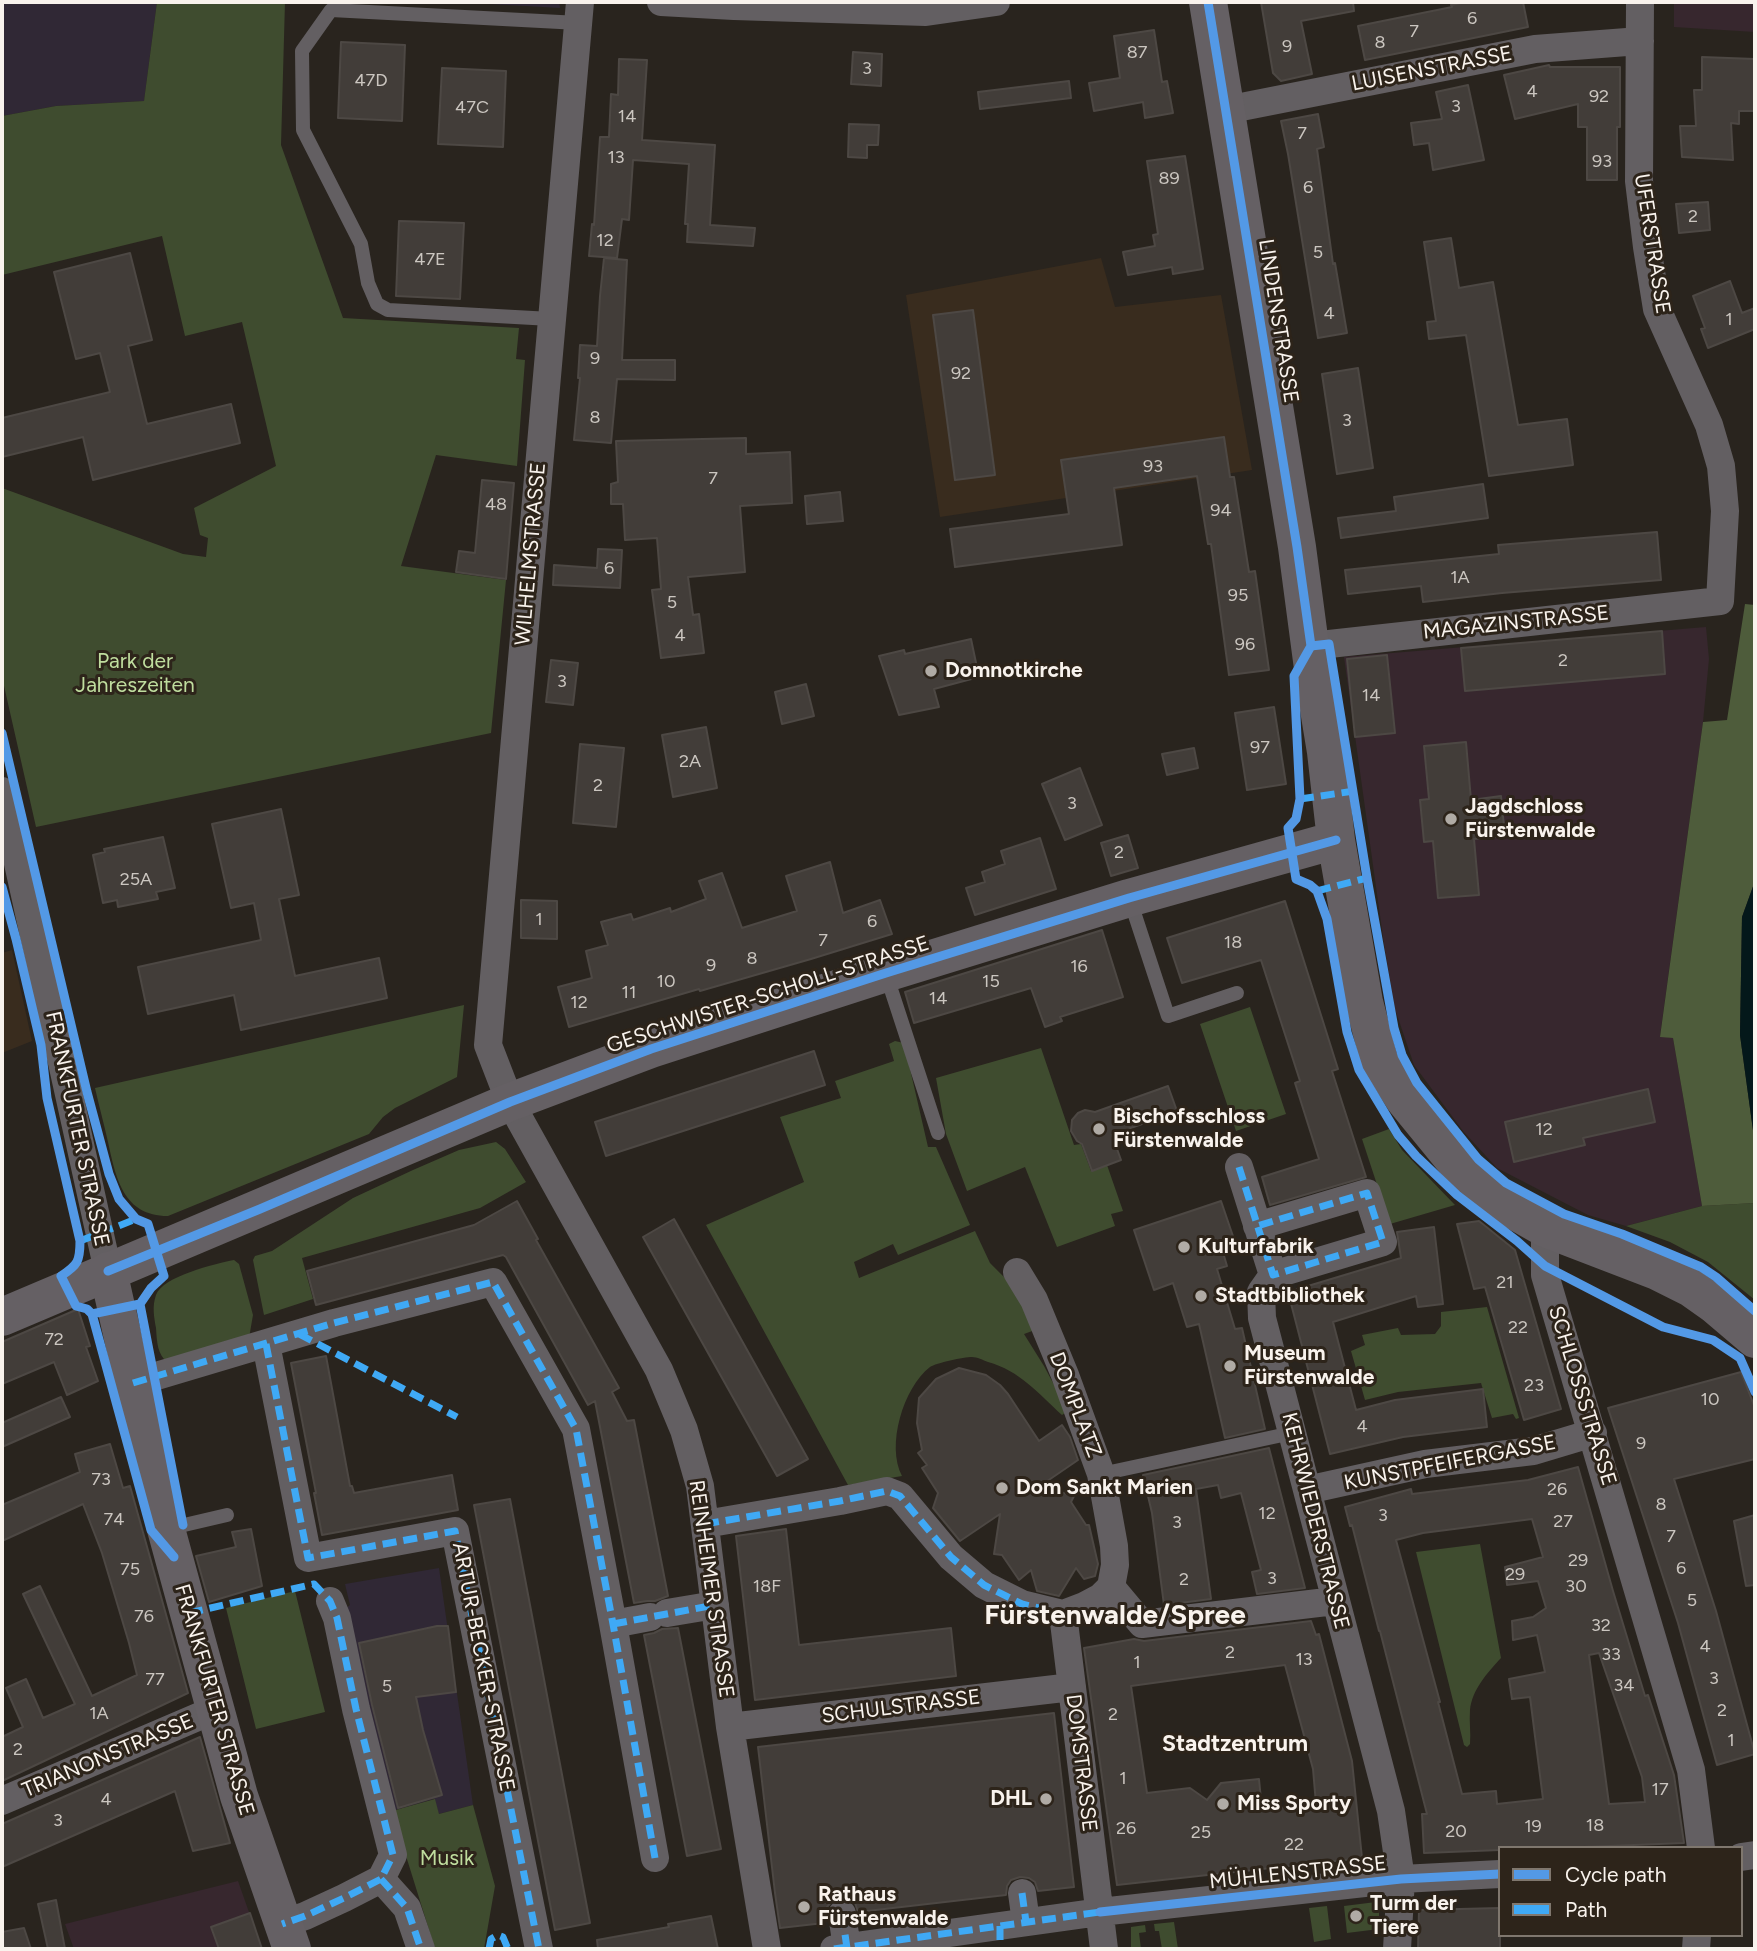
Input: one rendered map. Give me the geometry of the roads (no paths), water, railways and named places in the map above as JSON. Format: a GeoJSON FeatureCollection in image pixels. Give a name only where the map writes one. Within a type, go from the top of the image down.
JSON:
{"type":"FeatureCollection","features":[{"type":"Feature","properties":{"kind":"street"},"geometry":{"type":"LineString","coordinates":[[661,2],[926,12],[996,2]]}},
{"type":"Feature","properties":{"kind":"street","name":"LINDENSTRASSE"},"geometry":{"type":"LineString","coordinates":[[1208,2],[1297,547],[1336,840]]}},
{"type":"Feature","properties":{"kind":"street","name":"UFERSTRASSE"},"geometry":{"type":"LineString","coordinates":[[1640,2],[1639,181],[1647,247],[1657,309],[1709,425],[1721,466],[1725,511],[1720,601]]}},
{"type":"Feature","properties":{"kind":"street","name":"WILHELMSTRASSE"},"geometry":{"type":"LineString","coordinates":[[510,1102],[488,1045],[580,12]]}},
{"type":"Feature","properties":{"kind":"street","name":"LUISENSTRASSE"},"geometry":{"type":"LineString","coordinates":[[1226,110],[1535,48],[1640,41]]}},
{"type":"Feature","properties":{"kind":"street","name":"MAGAZINSTRASSE"},"geometry":{"type":"LineString","coordinates":[[1311,646],[1720,601]]}},
{"type":"Feature","properties":{"kind":"street","name":"FRANKFURTER STRASSE"},"geometry":{"type":"LineString","coordinates":[[2,792],[166,1529],[239,1796],[287,1937]]}},
{"type":"Feature","properties":{"kind":"street"},"geometry":{"type":"LineString","coordinates":[[1336,840],[1364,1002],[1379,1060],[1404,1099],[1458,1166],[1485,1190],[1545,1228],[1679,1282],[1715,1305],[1755,1339]]}},
{"type":"Feature","properties":{"kind":"street","name":"GESCHWISTER-SCHOLL-STRASSE"},"geometry":{"type":"LineString","coordinates":[[2,1317],[510,1102],[652,1049],[1129,898],[1336,840]]}},
{"type":"Feature","properties":{"kind":"street","name":"REINHEIMER STRASSE"},"geometry":{"type":"LineString","coordinates":[[510,1102],[659,1370],[684,1430],[700,1486],[730,1727],[767,1949]]}},
{"type":"Feature","properties":{"kind":"street"},"geometry":{"type":"LineString","coordinates":[[1239,1167],[1257,1226],[1273,1275],[1383,1242],[1367,1193],[1257,1226]]}},
{"type":"Feature","properties":{"kind":"street","name":"SCHLOSSSTRASSE"},"geometry":{"type":"LineString","coordinates":[[1545,1228],[1545,1275],[1691,1770],[1701,1846]]}},
{"type":"Feature","properties":{"kind":"street","name":"DOMPLATZ"},"geometry":{"type":"LineString","coordinates":[[1017,1272],[1034,1300],[1065,1375],[1101,1475],[1114,1546],[1115,1565],[1111,1587]]}},
{"type":"Feature","properties":{"kind":"street","name":"KEHRWIEDERSTRASSE"},"geometry":{"type":"LineString","coordinates":[[1273,1275],[1262,1292],[1262,1318],[1391,1811],[1401,1880],[1397,1949]]}},
{"type":"Feature","properties":{"kind":"street"},"geometry":{"type":"LineString","coordinates":[[133,1383],[334,1323],[493,1282],[576,1429],[654,1858]]}},
{"type":"Feature","properties":{"kind":"street","name":"ARTUR-BECKER-STRASSE"},"geometry":{"type":"LineString","coordinates":[[266,1344],[308,1558],[456,1531],[539,1949]]}},
{"type":"Feature","properties":{"kind":"street","name":"KUNSTPFEIFERGASSE"},"geometry":{"type":"LineString","coordinates":[[1307,1490],[1425,1464],[1534,1451],[1593,1433]]}},
{"type":"Feature","properties":{"kind":"street"},"geometry":{"type":"LineString","coordinates":[[705,1524],[887,1491],[900,1496],[951,1557],[984,1585],[1023,1604],[1063,1614],[1101,1597],[1111,1587],[1142,1624],[1335,1601]]}},
{"type":"Feature","properties":{"kind":"street"},"geometry":{"type":"LineString","coordinates":[[287,1937],[304,1916],[381,1879],[393,1855],[356,1709],[337,1618],[330,1601]]}},
{"type":"Feature","properties":{"kind":"street"},"geometry":{"type":"LineString","coordinates":[[613,1624],[715,1605]]}},
{"type":"Feature","properties":{"kind":"street","name":"DOMSTRASSE"},"geometry":{"type":"LineString","coordinates":[[1063,1614],[1104,1949]]}},
{"type":"Feature","properties":{"kind":"street","name":"SCHULSTRASSE"},"geometry":{"type":"LineString","coordinates":[[730,1727],[1072,1687]]}},
{"type":"Feature","properties":{"kind":"street","name":"TRIANONSTRASSE"},"geometry":{"type":"LineString","coordinates":[[2,1801],[216,1711]]}},
{"type":"Feature","properties":{"kind":"street","name":"MÜHLENSTRASSE"},"geometry":{"type":"LineString","coordinates":[[841,1948],[1009,1933],[1100,1912],[1401,1880],[1498,1874]]}},
{"type":"Feature","properties":{"kind":"street"},"geometry":{"type":"LineString","coordinates":[[381,1879],[407,1908],[421,1949]]}},
{"type":"Feature","properties":{"kind":"street"},"geometry":{"type":"LineString","coordinates":[[1009,1933],[1022,1893]]}},
{"type":"Feature","properties":{"kind":"street"},"geometry":{"type":"LineString","coordinates":[[841,1948],[842,1914]]}},
{"type":"Feature","properties":{"kind":"lane"},"geometry":{"type":"LineString","coordinates":[[551,319],[388,310],[377,304],[368,283],[361,244],[303,130],[302,51],[331,10],[580,12]]}},
{"type":"Feature","properties":{"kind":"lane"},"geometry":{"type":"LineString","coordinates":[[1129,898],[1168,1016],[1237,993]]}},
{"type":"Feature","properties":{"kind":"lane"},"geometry":{"type":"LineString","coordinates":[[886,973],[938,1133]]}},
{"type":"Feature","properties":{"kind":"lane"},"geometry":{"type":"LineString","coordinates":[[1101,1475],[1292,1433]]}},
{"type":"Feature","properties":{"kind":"lane"},"geometry":{"type":"LineString","coordinates":[[166,1529],[227,1515]]}},
{"type":"Feature","properties":{"kind":"place","name":"Domnotkirche"},"geometry":{"type":"Point","coordinates":[931,671]}},
{"type":"Feature","properties":{"kind":"place","name":"Jagdschloss Fürstenwalde"},"geometry":{"type":"Point","coordinates":[1451,819]}},
{"type":"Feature","properties":{"kind":"place","name":"Bischofsschloss Fürstenwalde"},"geometry":{"type":"Point","coordinates":[1099,1129]}},
{"type":"Feature","properties":{"kind":"place","name":"Kulturfabrik"},"geometry":{"type":"Point","coordinates":[1184,1247]}},
{"type":"Feature","properties":{"kind":"place","name":"Stadtbibliothek"},"geometry":{"type":"Point","coordinates":[1201,1296]}},
{"type":"Feature","properties":{"kind":"place","name":"Museum Fürstenwalde"},"geometry":{"type":"Point","coordinates":[1230,1366]}},
{"type":"Feature","properties":{"kind":"place","name":"Dom Sankt Marien"},"geometry":{"type":"Point","coordinates":[1002,1488]}},
{"type":"Feature","properties":{"kind":"place","name":"DHL"},"geometry":{"type":"Point","coordinates":[1046,1799]}},
{"type":"Feature","properties":{"kind":"place","name":"Miss Sporty"},"geometry":{"type":"Point","coordinates":[1223,1804]}},
{"type":"Feature","properties":{"kind":"place","name":"Rathaus Fürstenwalde"},"geometry":{"type":"Point","coordinates":[804,1907]}},
{"type":"Feature","properties":{"kind":"place","name":"Turm der Tiere"},"geometry":{"type":"Point","coordinates":[1356,1916]}},
{"type":"Feature","properties":{"kind":"district","name":"Fürstenwalde/Spree"},"geometry":{"type":"Point","coordinates":[1115,1616]}},
{"type":"Feature","properties":{"kind":"district","name":"Stadtzentrum"},"geometry":{"type":"Point","coordinates":[1235,1744]}},
{"type":"Feature","properties":{"kind":"park label","name":"Park der Jahreszeiten"},"geometry":{"type":"Point","coordinates":[135,674]}},
{"type":"Feature","properties":{"kind":"park label","name":"Musik"},"geometry":{"type":"Point","coordinates":[447,1859]}}]}
